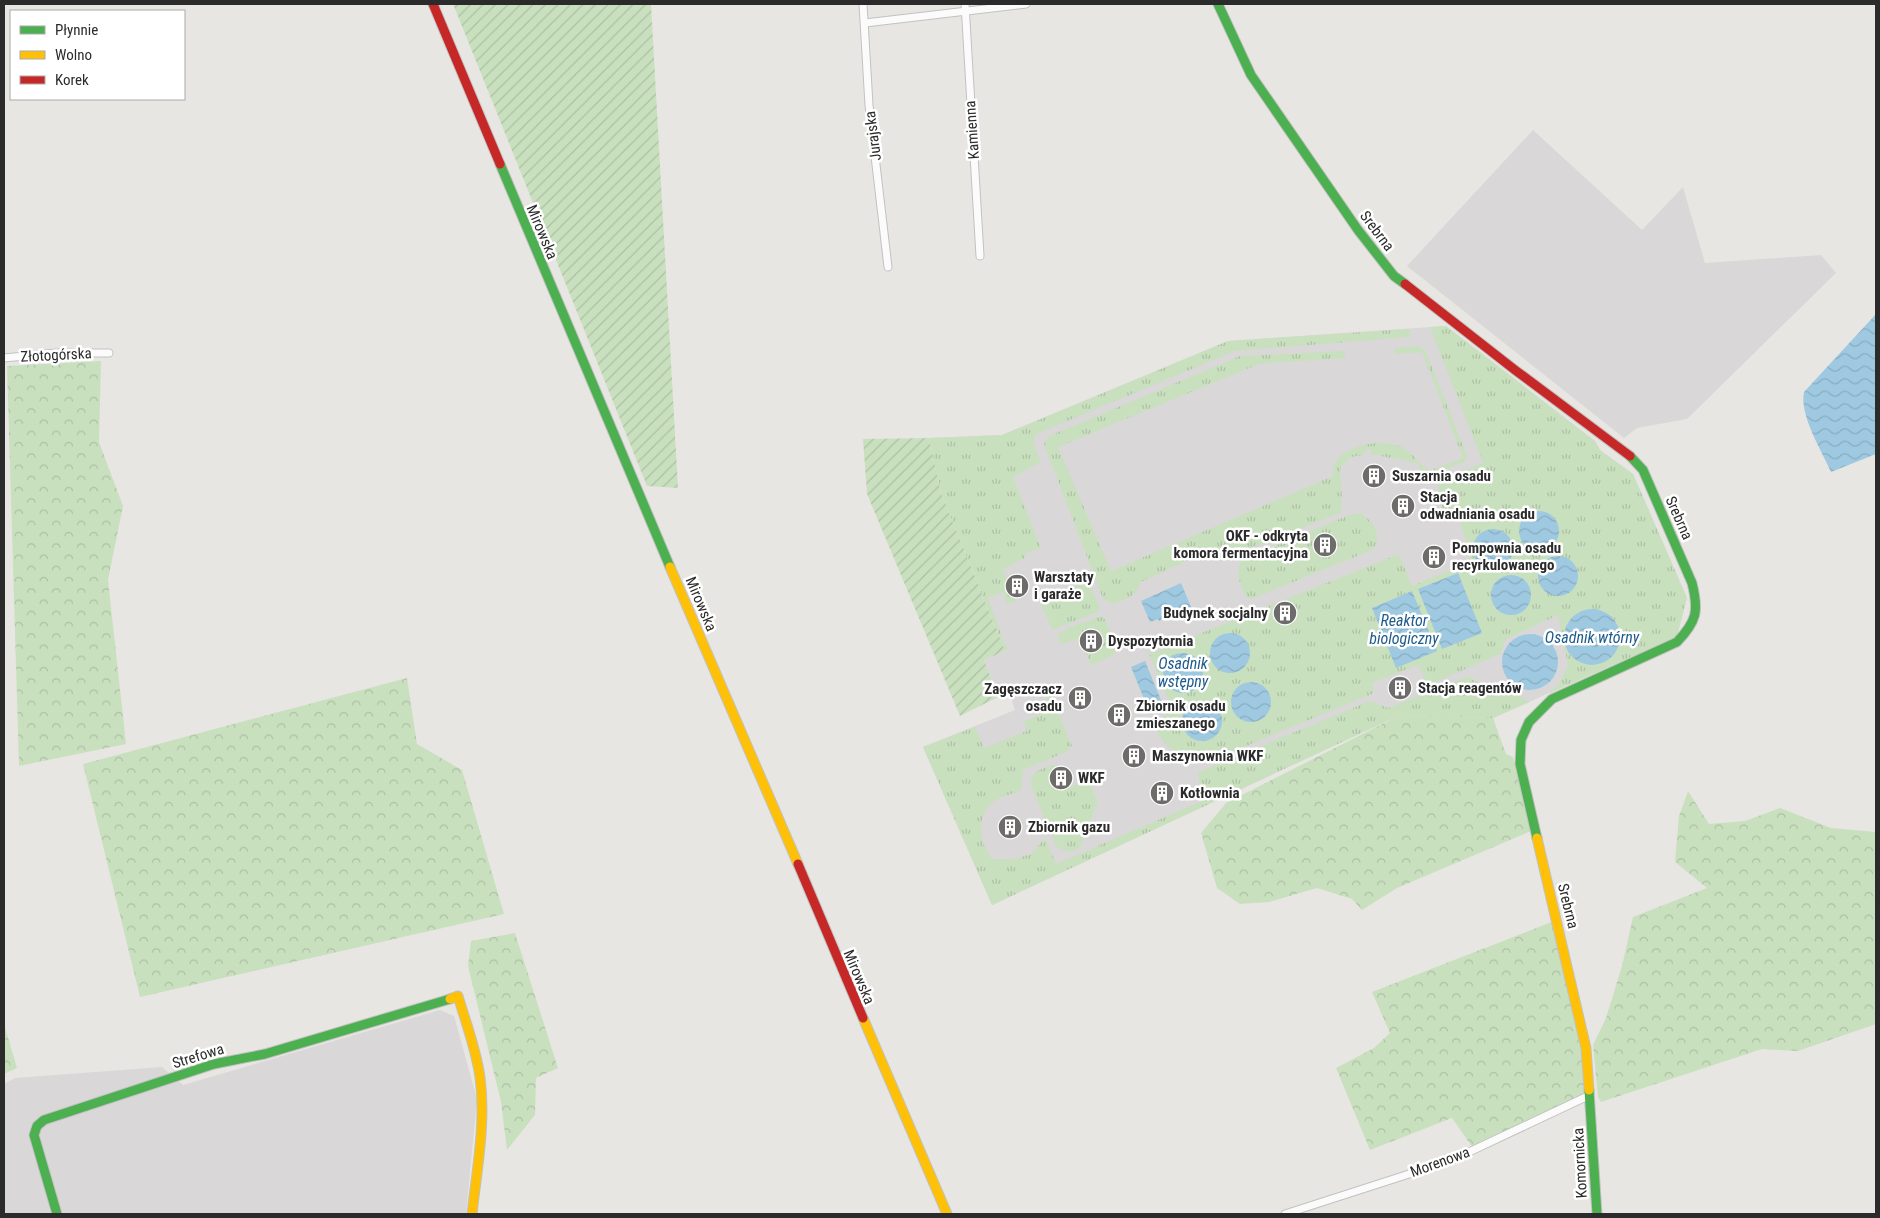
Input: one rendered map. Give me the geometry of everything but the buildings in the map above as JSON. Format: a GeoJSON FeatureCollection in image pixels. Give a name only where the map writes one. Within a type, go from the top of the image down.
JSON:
{"type":"FeatureCollection","features":[{"type":"Feature","properties":{"kind":"street","name":"Mirowska"},"geometry":{"type":"LineString","coordinates":[[433,4],[555,298],[947,1214]]}},
{"type":"Feature","properties":{"kind":"street","name":"Jurajska"},"geometry":{"type":"LineString","coordinates":[[863,4],[869,105],[888,268]]}},
{"type":"Feature","properties":{"kind":"street"},"geometry":{"type":"LineString","coordinates":[[864,23],[965,8],[1026,4]]}},
{"type":"Feature","properties":{"kind":"street","name":"Srebrna"},"geometry":{"type":"LineString","coordinates":[[1218,4],[1251,74],[1352,222],[1394,276],[1515,370],[1629,454],[1643,470],[1692,583],[1696,598],[1696,620],[1687,633],[1677,642],[1552,699],[1529,722],[1521,740],[1520,764],[1586,1048],[1590,1110]]}},
{"type":"Feature","properties":{"kind":"street","name":"Kamienna"},"geometry":{"type":"LineString","coordinates":[[965,8],[980,256]]}},
{"type":"Feature","properties":{"kind":"street","name":"Złotogórska"},"geometry":{"type":"LineString","coordinates":[[4,358],[56,353],[109,353]]}},
{"type":"Feature","properties":{"kind":"street","name":"Strefowa"},"geometry":{"type":"LineString","coordinates":[[57,1214],[34,1135],[35,1128],[44,1120],[214,1064],[265,1054],[458,996],[477,1063],[480,1090],[481,1115],[472,1214]]}},
{"type":"Feature","properties":{"kind":"street","name":"Morenowa"},"geometry":{"type":"LineString","coordinates":[[1285,1214],[1434,1166],[1469,1152],[1588,1096]]}},
{"type":"Feature","properties":{"kind":"street","name":"Komornicka"},"geometry":{"type":"LineString","coordinates":[[1590,1110],[1596,1214]]}},
{"type":"Feature","properties":{"kind":"shaded area"},"geometry":{"type":"Polygon","coordinates":[[[1533,130],[1642,230],[1683,187],[1705,263],[1821,255],[1836,273],[1687,419],[1637,428],[1624,438],[1407,266],[1533,130]]]}},
{"type":"Feature","properties":{"kind":"shaded area"},"geometry":{"type":"Polygon","coordinates":[[[1446,326],[1595,441],[1600,450],[1633,474],[1687,598],[1677,636],[1493,718],[1398,716],[992,905],[923,747],[1015,710],[1009,693],[998,697],[984,660],[1005,651],[929,438],[1002,435],[1228,341],[1446,326]]]}},
{"type":"Feature","properties":{"kind":"shaded area"},"geometry":{"type":"Polygon","coordinates":[[[440,1010],[454,1016],[477,1099],[466,1214],[4,1214],[4,1084],[15,1078],[162,1067],[183,1085],[440,1010]]]}},
{"type":"Feature","properties":{"kind":"green space"},"geometry":{"type":"Polygon","coordinates":[[[453,4],[651,4],[678,488],[647,486],[453,4]]]}},
{"type":"Feature","properties":{"kind":"green space"},"geometry":{"type":"Polygon","coordinates":[[[1446,326],[1595,441],[1600,450],[1633,474],[1687,598],[1677,636],[1550,693],[1559,684],[1568,665],[1558,615],[1506,639],[1500,654],[1428,685],[1418,665],[1372,683],[1374,691],[1372,694],[1217,758],[1197,760],[1178,754],[1167,745],[1155,728],[1167,723],[1164,714],[1173,710],[1149,654],[1399,554],[1412,586],[1463,565],[1471,556],[1458,516],[1444,519],[1438,484],[1448,476],[1483,463],[1430,327],[1446,326]]]}},
{"type":"Feature","properties":{"kind":"green space"},"geometry":{"type":"Polygon","coordinates":[[[1409,329],[1410,337],[1235,351],[1036,434],[1033,443],[1041,462],[1013,477],[1041,548],[1024,554],[1025,558],[1003,569],[1016,602],[1007,604],[1003,592],[988,598],[1007,650],[1005,651],[941,493],[929,438],[1002,435],[1228,341],[1409,329]]]}},
{"type":"Feature","properties":{"kind":"green space"},"geometry":{"type":"Polygon","coordinates":[[[1418,346],[1426,352],[1467,456],[1465,462],[1426,476],[1422,474],[1417,463],[1371,454],[1370,449],[1364,451],[1364,455],[1351,457],[1341,466],[1342,502],[1340,513],[1216,562],[1202,554],[1141,582],[1136,591],[1127,599],[1113,604],[1103,599],[1044,444],[1049,436],[1240,356],[1343,351],[1346,358],[1259,364],[1058,447],[1111,571],[1333,476],[1334,465],[1339,458],[1354,448],[1375,443],[1394,444],[1406,449],[1429,471],[1463,458],[1422,352],[1395,354],[1395,348],[1418,346]]]}},
{"type":"Feature","properties":{"kind":"green space"},"geometry":{"type":"Polygon","coordinates":[[[101,361],[99,442],[123,506],[108,580],[126,744],[19,766],[7,366],[101,361]]]}},
{"type":"Feature","properties":{"kind":"green space"},"geometry":{"type":"Polygon","coordinates":[[[929,438],[941,493],[1005,651],[984,660],[998,697],[960,716],[867,494],[863,439],[929,438]]]}},
{"type":"Feature","properties":{"kind":"green space"},"geometry":{"type":"Polygon","coordinates":[[[1360,513],[1369,519],[1375,530],[1377,544],[1372,550],[1251,599],[1246,597],[1238,574],[1241,560],[1349,515],[1360,513]]]}},
{"type":"Feature","properties":{"kind":"green space"},"geometry":{"type":"Polygon","coordinates":[[[1080,584],[1092,589],[1100,608],[1098,612],[1052,630],[1040,601],[1044,599],[1045,602],[1075,590],[1075,586],[1080,584]]]}},
{"type":"Feature","properties":{"kind":"green space"},"geometry":{"type":"Polygon","coordinates":[[[1103,617],[1105,620],[1117,650],[1109,657],[1091,665],[1083,645],[1079,646],[1076,639],[1062,645],[1057,635],[1070,627],[1103,617]]]}},
{"type":"Feature","properties":{"kind":"green space"},"geometry":{"type":"Polygon","coordinates":[[[1469,676],[1478,683],[1481,690],[1498,685],[1530,702],[1493,718],[1398,716],[992,905],[923,747],[975,727],[984,748],[1027,731],[1024,721],[1051,710],[1046,697],[1052,696],[1072,746],[1066,752],[1023,770],[1021,790],[992,803],[983,816],[981,831],[985,846],[992,859],[1015,859],[1031,854],[1045,838],[1056,864],[1202,801],[1204,798],[1198,773],[1203,770],[1370,701],[1388,708],[1469,676]]]}},
{"type":"Feature","properties":{"kind":"green space"},"geometry":{"type":"Polygon","coordinates":[[[407,678],[417,744],[462,770],[504,914],[140,997],[83,764],[407,678]]]}},
{"type":"Feature","properties":{"kind":"green space"},"geometry":{"type":"Polygon","coordinates":[[[1398,716],[1493,718],[1506,754],[1513,757],[1531,831],[1397,888],[1362,910],[1352,899],[1317,888],[1269,902],[1240,904],[1217,888],[1201,833],[1226,803],[1398,716]]]}},
{"type":"Feature","properties":{"kind":"green space"},"geometry":{"type":"Polygon","coordinates":[[[1054,764],[1057,768],[1052,772],[1050,780],[1055,788],[1063,790],[1089,780],[1097,800],[1080,847],[1071,851],[1062,850],[1056,846],[1031,785],[1032,776],[1037,771],[1054,764]]]}},
{"type":"Feature","properties":{"kind":"green space"},"geometry":{"type":"Polygon","coordinates":[[[1688,791],[1709,824],[1745,821],[1780,808],[1831,828],[1876,832],[1876,1024],[1798,1051],[1762,1049],[1601,1102],[1598,1097],[1593,1045],[1606,1018],[1622,966],[1633,917],[1707,888],[1675,862],[1679,816],[1688,791]]]}},
{"type":"Feature","properties":{"kind":"green space"},"geometry":{"type":"Polygon","coordinates":[[[1554,921],[1581,1046],[1586,1100],[1475,1151],[1452,1118],[1370,1150],[1336,1068],[1374,1048],[1390,1033],[1372,992],[1554,921]]]}},
{"type":"Feature","properties":{"kind":"green space"},"geometry":{"type":"Polygon","coordinates":[[[515,933],[558,1068],[536,1078],[535,1115],[507,1150],[501,1102],[468,966],[471,941],[515,933]]]}},
{"type":"Feature","properties":{"kind":"green space"},"geometry":{"type":"Polygon","coordinates":[[[4,1024],[17,1068],[4,1074],[4,1024]]]}},
{"type":"Feature","properties":{"kind":"water"},"geometry":{"type":"Polygon","coordinates":[[[1876,314],[1876,454],[1831,472],[1808,422],[1803,401],[1804,392],[1876,314]]]}},
{"type":"Feature","properties":{"kind":"water"},"geometry":{"type":"Polygon","coordinates":[[[1535,511],[1543,511],[1550,514],[1556,520],[1559,531],[1556,542],[1550,548],[1543,551],[1535,551],[1528,548],[1522,542],[1519,535],[1519,527],[1522,520],[1528,514],[1535,511]]]}},
{"type":"Feature","properties":{"kind":"water"},"geometry":{"type":"Polygon","coordinates":[[[1489,529],[1497,529],[1504,532],[1510,538],[1513,549],[1510,560],[1504,566],[1497,569],[1489,569],[1482,566],[1476,560],[1473,553],[1473,545],[1476,538],[1482,532],[1489,529]]]}},
{"type":"Feature","properties":{"kind":"water","name":"Osadnik wtórny"},"geometry":{"type":"Polygon","coordinates":[[[1554,556],[1562,556],[1569,559],[1575,565],[1578,576],[1575,587],[1569,593],[1562,596],[1554,596],[1547,593],[1541,587],[1538,580],[1538,572],[1541,565],[1547,559],[1554,556]]]}},
{"type":"Feature","properties":{"kind":"water","name":"Reaktor biologiczny"},"geometry":{"type":"Polygon","coordinates":[[[1458,573],[1482,633],[1442,649],[1418,589],[1458,573]]]}},
{"type":"Feature","properties":{"kind":"water","name":"Osadnik wtórny"},"geometry":{"type":"Polygon","coordinates":[[[1507,575],[1515,575],[1522,578],[1528,584],[1531,595],[1528,606],[1522,612],[1515,615],[1507,615],[1500,612],[1494,606],[1491,599],[1491,591],[1494,584],[1500,578],[1507,575]]]}},
{"type":"Feature","properties":{"kind":"water"},"geometry":{"type":"Polygon","coordinates":[[[1181,583],[1191,607],[1159,621],[1158,619],[1150,622],[1141,601],[1181,583]]]}},
{"type":"Feature","properties":{"kind":"water","name":"Reaktor biologiczny"},"geometry":{"type":"Polygon","coordinates":[[[1412,591],[1437,651],[1396,668],[1372,608],[1412,591]]]}},
{"type":"Feature","properties":{"kind":"water","name":"Osadnik wtórny"},"geometry":{"type":"Polygon","coordinates":[[[1592,609],[1603,611],[1612,617],[1618,626],[1620,637],[1618,648],[1612,657],[1603,663],[1592,665],[1581,663],[1572,657],[1566,648],[1564,637],[1566,626],[1572,617],[1581,611],[1592,609]]]}},
{"type":"Feature","properties":{"kind":"water","name":"Osadnik wstępny"},"geometry":{"type":"Polygon","coordinates":[[[1226,633],[1234,633],[1241,636],[1247,642],[1250,653],[1247,664],[1241,670],[1234,673],[1226,673],[1219,670],[1213,664],[1210,657],[1210,649],[1213,642],[1219,636],[1226,633]]]}},
{"type":"Feature","properties":{"kind":"water","name":"Osadnik wtórny"},"geometry":{"type":"Polygon","coordinates":[[[1530,634],[1541,636],[1550,642],[1556,651],[1558,662],[1556,673],[1550,682],[1541,688],[1530,690],[1519,688],[1510,682],[1504,673],[1502,662],[1504,651],[1510,642],[1519,636],[1530,634]]]}},
{"type":"Feature","properties":{"kind":"water","name":"Osadnik wstępny"},"geometry":{"type":"Polygon","coordinates":[[[1179,653],[1187,653],[1194,656],[1200,662],[1203,673],[1200,684],[1194,690],[1187,693],[1179,693],[1172,690],[1166,684],[1163,677],[1163,669],[1166,662],[1172,656],[1179,653]]]}},
{"type":"Feature","properties":{"kind":"water"},"geometry":{"type":"Polygon","coordinates":[[[1145,661],[1163,705],[1149,711],[1131,667],[1145,661]]]}},
{"type":"Feature","properties":{"kind":"water","name":"Osadnik wstępny"},"geometry":{"type":"Polygon","coordinates":[[[1247,682],[1255,682],[1262,685],[1268,691],[1271,702],[1268,713],[1262,719],[1255,722],[1247,722],[1240,719],[1234,713],[1231,706],[1231,698],[1234,691],[1240,685],[1247,682]]]}},
{"type":"Feature","properties":{"kind":"water","name":"Osadnik wstępny"},"geometry":{"type":"Polygon","coordinates":[[[1198,701],[1206,701],[1213,704],[1219,710],[1222,721],[1219,732],[1213,738],[1206,741],[1198,741],[1191,738],[1185,732],[1182,725],[1182,717],[1185,710],[1191,704],[1198,701]]]}},
{"type":"Feature","properties":{"kind":"traffic: fast"},"geometry":{"type":"LineString","coordinates":[[1218,4],[1251,75],[1358,230],[1394,276],[1405,284]]}},
{"type":"Feature","properties":{"kind":"traffic: fast"},"geometry":{"type":"LineString","coordinates":[[500,164],[670,567]]}},
{"type":"Feature","properties":{"kind":"traffic: fast"},"geometry":{"type":"LineString","coordinates":[[1537,838],[1520,764],[1521,740],[1529,722],[1552,699],[1677,642],[1689,628],[1695,615],[1696,608],[1692,583],[1643,470],[1630,456]]}},
{"type":"Feature","properties":{"kind":"traffic: fast"},"geometry":{"type":"LineString","coordinates":[[57,1214],[34,1135],[37,1126],[44,1120],[214,1064],[265,1054],[450,999]]}},
{"type":"Feature","properties":{"kind":"traffic: fast"},"geometry":{"type":"LineString","coordinates":[[1589,1090],[1597,1214]]}},
{"type":"Feature","properties":{"kind":"traffic: slow"},"geometry":{"type":"LineString","coordinates":[[670,567],[798,864]]}},
{"type":"Feature","properties":{"kind":"traffic: slow"},"geometry":{"type":"LineString","coordinates":[[1537,838],[1586,1048],[1589,1090]]}},
{"type":"Feature","properties":{"kind":"traffic: slow"},"geometry":{"type":"LineString","coordinates":[[450,999],[458,996],[473,1046],[482,1094],[481,1128],[472,1214]]}},
{"type":"Feature","properties":{"kind":"traffic: slow"},"geometry":{"type":"LineString","coordinates":[[863,1018],[947,1214]]}},
{"type":"Feature","properties":{"kind":"traffic: jam"},"geometry":{"type":"LineString","coordinates":[[433,4],[500,164]]}},
{"type":"Feature","properties":{"kind":"traffic: jam"},"geometry":{"type":"LineString","coordinates":[[1405,284],[1515,370],[1630,456]]}},
{"type":"Feature","properties":{"kind":"traffic: jam"},"geometry":{"type":"LineString","coordinates":[[798,864],[863,1018]]}},
{"type":"Feature","properties":{"kind":"place","name":"Suszarnia osadu"},"geometry":{"type":"Point","coordinates":[1374,476]}},
{"type":"Feature","properties":{"kind":"place","name":"Stacja odwadniania osadu"},"geometry":{"type":"Point","coordinates":[1403,506]}},
{"type":"Feature","properties":{"kind":"place","name":"OKF - odkryta komora fermentacyjna"},"geometry":{"type":"Point","coordinates":[1325,545]}},
{"type":"Feature","properties":{"kind":"place","name":"Pompownia osadu recyrkulowanego"},"geometry":{"type":"Point","coordinates":[1434,557]}},
{"type":"Feature","properties":{"kind":"place","name":"Warsztaty i garaże"},"geometry":{"type":"Point","coordinates":[1017,586]}},
{"type":"Feature","properties":{"kind":"place","name":"Budynek socjalny"},"geometry":{"type":"Point","coordinates":[1285,613]}},
{"type":"Feature","properties":{"kind":"place","name":"Dyspozytornia"},"geometry":{"type":"Point","coordinates":[1091,641]}},
{"type":"Feature","properties":{"kind":"place","name":"Stacja reagentów"},"geometry":{"type":"Point","coordinates":[1400,688]}},
{"type":"Feature","properties":{"kind":"place","name":"Zagęszczacz osadu"},"geometry":{"type":"Point","coordinates":[1080,698]}},
{"type":"Feature","properties":{"kind":"place","name":"Zbiornik osadu zmieszanego"},"geometry":{"type":"Point","coordinates":[1119,715]}},
{"type":"Feature","properties":{"kind":"place","name":"Maszynownia WKF"},"geometry":{"type":"Point","coordinates":[1134,756]}},
{"type":"Feature","properties":{"kind":"place","name":"WKF"},"geometry":{"type":"Point","coordinates":[1061,778]}},
{"type":"Feature","properties":{"kind":"place","name":"Kotłownia"},"geometry":{"type":"Point","coordinates":[1162,793]}},
{"type":"Feature","properties":{"kind":"place","name":"Zbiornik gazu"},"geometry":{"type":"Point","coordinates":[1010,827]}}]}
